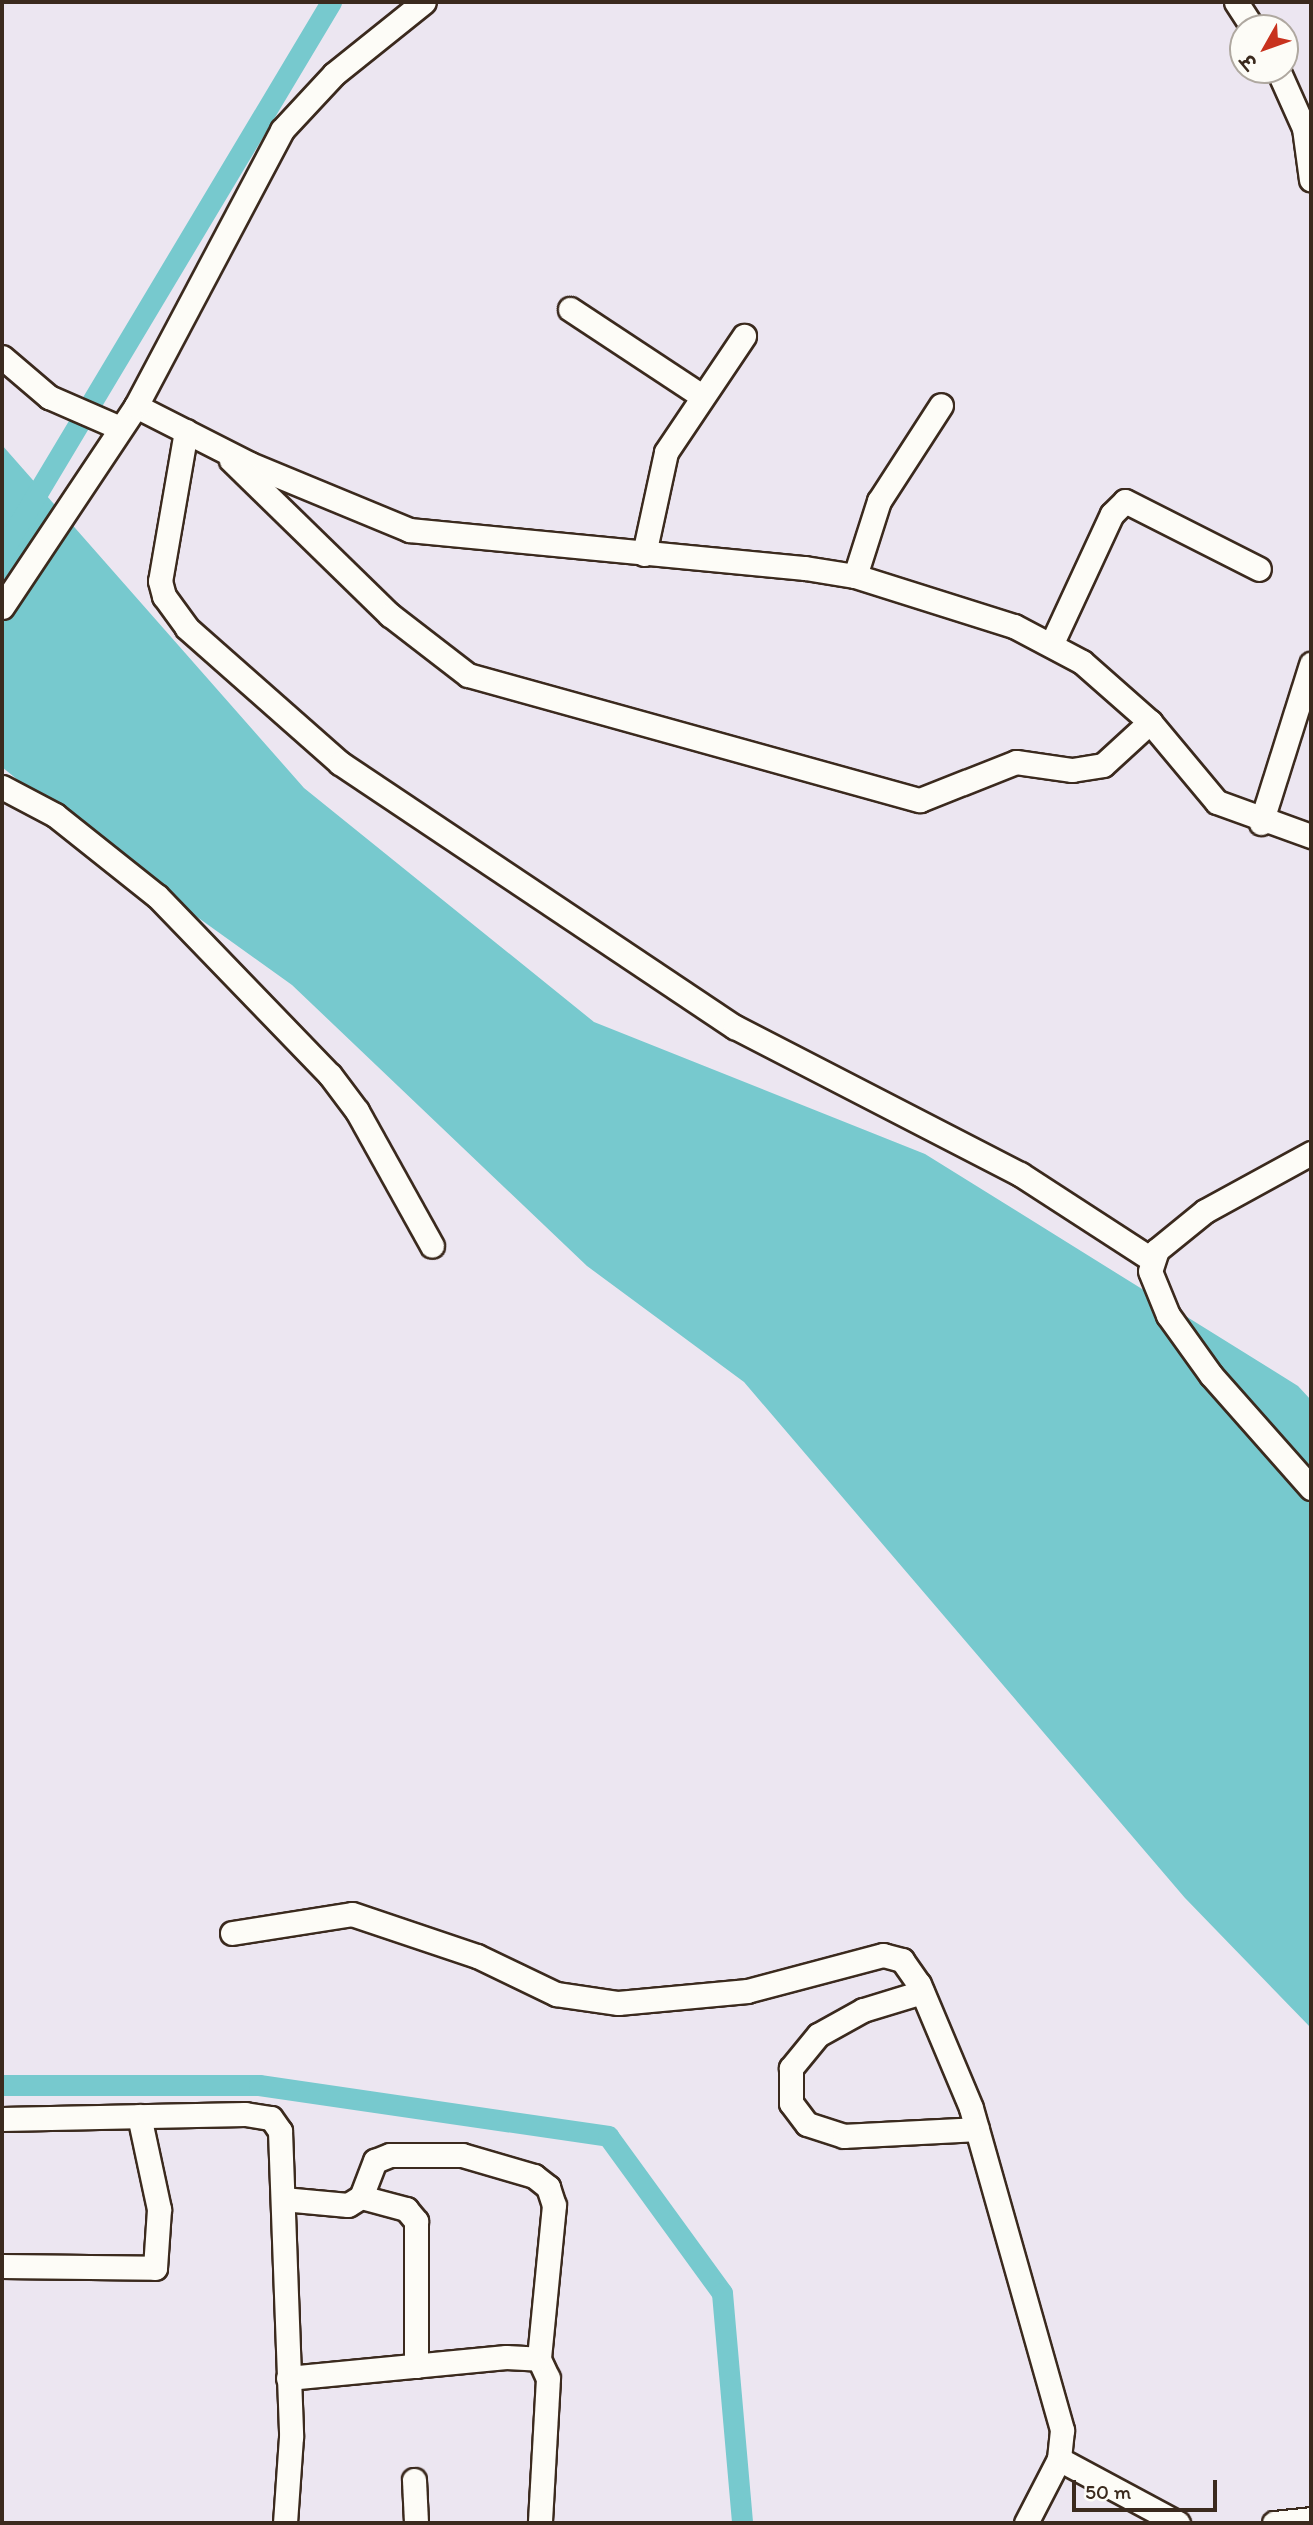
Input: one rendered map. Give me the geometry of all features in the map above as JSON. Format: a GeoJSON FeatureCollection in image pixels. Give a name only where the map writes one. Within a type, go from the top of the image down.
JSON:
{"type":"FeatureCollection","features":[{"type":"Feature","properties":{"kind":"street"},"geometry":{"type":"LineString","coordinates":[[2,607],[136,406],[282,130],[324,83],[424,2]]}},
{"type":"Feature","properties":{"kind":"street"},"geometry":{"type":"LineString","coordinates":[[1284,84],[1304,128],[1311,180]]}},
{"type":"Feature","properties":{"kind":"street"},"geometry":{"type":"LineString","coordinates":[[570,309],[702,396]]}},
{"type":"Feature","properties":{"kind":"street"},"geometry":{"type":"LineString","coordinates":[[644,554],[666,452],[744,336]]}},
{"type":"Feature","properties":{"kind":"street"},"geometry":{"type":"LineString","coordinates":[[2,357],[49,397],[118,431]]}},
{"type":"Feature","properties":{"kind":"street"},"geometry":{"type":"LineString","coordinates":[[855,576],[879,501],[941,405]]}},
{"type":"Feature","properties":{"kind":"street"},"geometry":{"type":"LineString","coordinates":[[136,406],[220,449],[409,530],[855,576],[1052,643],[1150,722],[1202,790],[1261,823],[1311,836]]}},
{"type":"Feature","properties":{"kind":"street"},"geometry":{"type":"LineString","coordinates":[[186,431],[160,581],[164,596],[187,628],[340,763],[735,1027],[1020,1174],[1151,1259]]}},
{"type":"Feature","properties":{"kind":"street"},"geometry":{"type":"LineString","coordinates":[[220,449],[390,615],[468,675],[920,800],[1016,762],[1072,770],[1103,765],[1150,722]]}},
{"type":"Feature","properties":{"kind":"street"},"geometry":{"type":"LineString","coordinates":[[1052,643],[1112,514],[1125,501],[1259,569]]}},
{"type":"Feature","properties":{"kind":"street"},"geometry":{"type":"LineString","coordinates":[[1261,823],[1311,664]]}},
{"type":"Feature","properties":{"kind":"street"},"geometry":{"type":"LineString","coordinates":[[2,787],[55,815],[158,896],[302,1045],[357,1111],[432,1246]]}},
{"type":"Feature","properties":{"kind":"street"},"geometry":{"type":"LineString","coordinates":[[1151,1259],[1205,1211],[1311,1153]]}},
{"type":"Feature","properties":{"kind":"street"},"geometry":{"type":"LineString","coordinates":[[1151,1259],[1153,1283],[1175,1325],[1234,1403],[1311,1488]]}},
{"type":"Feature","properties":{"kind":"street"},"geometry":{"type":"LineString","coordinates":[[232,1933],[352,1914],[477,1956],[538,1988],[589,2001],[747,1991],[883,1955],[910,1967],[977,2129],[1062,2430],[1059,2459],[1026,2523]]}},
{"type":"Feature","properties":{"kind":"street"},"geometry":{"type":"LineString","coordinates":[[922,1992],[863,2010],[818,2035],[791,2068],[791,2102],[807,2124],[844,2136],[977,2129]]}},
{"type":"Feature","properties":{"kind":"street"},"geometry":{"type":"LineString","coordinates":[[2,2119],[139,2116],[271,2118],[280,2131],[283,2199],[288,2378],[285,2523]]}},
{"type":"Feature","properties":{"kind":"street"},"geometry":{"type":"LineString","coordinates":[[2,2266],[155,2268],[159,2209],[139,2116]]}},
{"type":"Feature","properties":{"kind":"street"},"geometry":{"type":"LineString","coordinates":[[283,2199],[348,2205],[361,2197],[375,2161],[390,2155],[491,2159],[548,2187],[554,2205],[539,2359],[548,2378],[540,2523]]}},
{"type":"Feature","properties":{"kind":"street"},"geometry":{"type":"LineString","coordinates":[[361,2197],[406,2209],[416,2221],[416,2366]]}},
{"type":"Feature","properties":{"kind":"street"},"geometry":{"type":"LineString","coordinates":[[288,2378],[416,2366],[539,2359]]}},
{"type":"Feature","properties":{"kind":"street"},"geometry":{"type":"LineString","coordinates":[[1059,2459],[1178,2523]]}},
{"type":"Feature","properties":{"kind":"street"},"geometry":{"type":"LineString","coordinates":[[414,2480],[416,2523]]}},
{"type":"Feature","properties":{"kind":"street"},"geometry":{"type":"LineString","coordinates":[[1274,2523],[1311,2519]]}},
{"type":"Feature","properties":{"kind":"water"},"geometry":{"type":"Polygon","coordinates":[[[2,445],[304,788],[594,1022],[925,1154],[1298,1386],[1311,1400],[1311,2028],[1185,1898],[744,1382],[587,1266],[292,985],[101,848],[2,767],[2,445]]]}},
{"type":"Feature","properties":{"kind":"waterway"},"geometry":{"type":"LineString","coordinates":[[2,552],[331,2]]}},
{"type":"Feature","properties":{"kind":"waterway"},"geometry":{"type":"LineString","coordinates":[[2,2085],[259,2085],[608,2136],[722,2293],[742,2523]]}}]}
